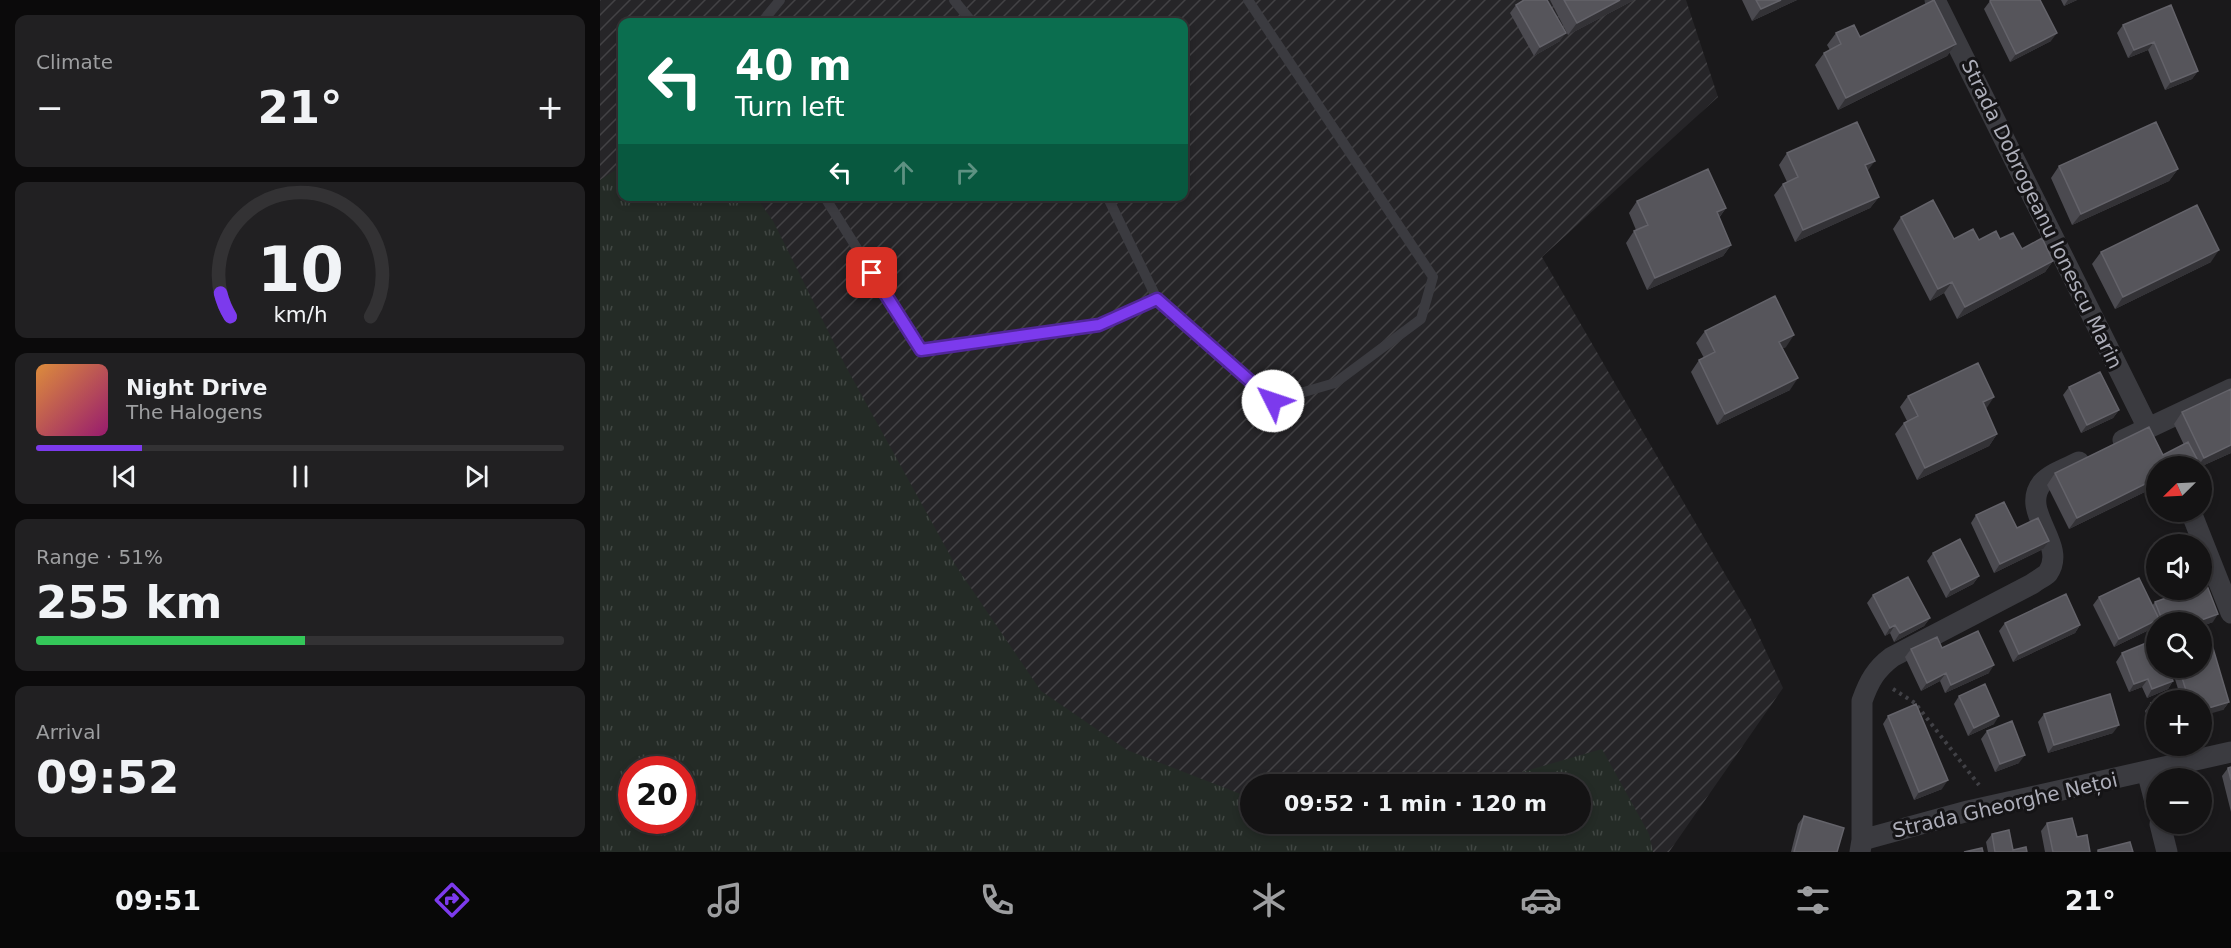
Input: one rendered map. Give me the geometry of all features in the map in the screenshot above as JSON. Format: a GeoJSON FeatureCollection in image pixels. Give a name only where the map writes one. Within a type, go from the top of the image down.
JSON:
{"type":"FeatureCollection","features":[{"type":"Feature","properties":{"kind":"street","name":"Strada Dobrogeanu Ionescu Marin"},"geometry":{"type":"LineString","coordinates":[[1935,0],[2148,428]]}},
{"type":"Feature","properties":{"kind":"street"},"geometry":{"type":"LineString","coordinates":[[1861,846],[1862,700],[1879,667],[1892,657],[2047,574],[2053,562],[2052,547],[2039,522],[2036,498],[2042,484],[2054,474],[2231,389]]}},
{"type":"Feature","properties":{"kind":"street"},"geometry":{"type":"LineString","coordinates":[[2195,522],[2231,613]]}},
{"type":"Feature","properties":{"kind":"street","name":"Strada Gheorghe Nețoi"},"geometry":{"type":"LineString","coordinates":[[2160,768],[2231,752]]}},
{"type":"Feature","properties":{"kind":"street","name":"Strada Gheorghe Nețoi"},"geometry":{"type":"LineString","coordinates":[[1861,846],[1993,806],[2146,771]]}},
{"type":"Feature","properties":{"kind":"street"},"geometry":{"type":"LineString","coordinates":[[2162,834],[2167,852]]}},
{"type":"Feature","properties":{"kind":"lane"},"geometry":{"type":"LineString","coordinates":[[765,18],[780,0]]}},
{"type":"Feature","properties":{"kind":"lane"},"geometry":{"type":"LineString","coordinates":[[954,0],[969,18]]}},
{"type":"Feature","properties":{"kind":"lane"},"geometry":{"type":"LineString","coordinates":[[1109,201],[1157,299],[1273,401],[1335,383],[1421,319],[1433,277],[1248,0]]}},
{"type":"Feature","properties":{"kind":"lane"},"geometry":{"type":"LineString","coordinates":[[827,201],[921,350],[1099,325],[1157,299]]}},
{"type":"Feature","properties":{"kind":"path"},"geometry":{"type":"LineString","coordinates":[[1873,676],[1915,703],[1993,806]]}},
{"type":"Feature","properties":{"kind":"shaded area"},"geometry":{"type":"Polygon","coordinates":[[[600,0],[1686,0],[1718,97],[1542,257],[1751,619],[1783,688],[1669,852],[1347,852],[1281,834],[1591,834],[1591,774],[1240,774],[1240,823],[1015,761],[600,403],[600,0]]]}},
{"type":"Feature","properties":{"kind":"green space"},"geometry":{"type":"Polygon","coordinates":[[[618,169],[618,201],[759,201],[773,221],[845,365],[956,566],[1041,691],[1127,750],[1240,794],[1240,834],[1591,834],[1591,774],[1515,774],[1602,749],[1649,834],[1653,852],[600,852],[600,180],[618,169]]]}},
{"type":"Feature","properties":{"kind":"building"},"geometry":{"type":"Polygon","coordinates":[[[1524,0],[1547,0],[1566,33],[1540,47],[1516,5],[1524,0]]]}},
{"type":"Feature","properties":{"kind":"building"},"geometry":{"type":"Polygon","coordinates":[[[1564,0],[1620,0],[1577,23],[1564,0]]]}},
{"type":"Feature","properties":{"kind":"building"},"geometry":{"type":"Polygon","coordinates":[[[1756,0],[1781,0],[1761,9],[1756,0]]]}},
{"type":"Feature","properties":{"kind":"building"},"geometry":{"type":"Polygon","coordinates":[[[1934,0],[1956,44],[1846,98],[1824,53],[1841,44],[1836,33],[1854,25],[1860,37],[1934,0]]]}},
{"type":"Feature","properties":{"kind":"building"},"geometry":{"type":"Polygon","coordinates":[[[1991,0],[2040,0],[2057,33],[2016,54],[1991,0]]]}},
{"type":"Feature","properties":{"kind":"building"},"geometry":{"type":"Polygon","coordinates":[[[2171,5],[2198,71],[2171,82],[2154,42],[2134,50],[2123,25],[2171,5]]]}},
{"type":"Feature","properties":{"kind":"building"},"geometry":{"type":"Polygon","coordinates":[[[1857,122],[1875,161],[1865,165],[1879,197],[1803,230],[1783,184],[1798,177],[1787,153],[1857,122]]]}},
{"type":"Feature","properties":{"kind":"building"},"geometry":{"type":"Polygon","coordinates":[[[2156,122],[2178,169],[2081,214],[2059,166],[2156,122]]]}},
{"type":"Feature","properties":{"kind":"building"},"geometry":{"type":"Polygon","coordinates":[[[1708,169],[1726,208],[1717,212],[1731,245],[1655,278],[1634,231],[1648,225],[1637,201],[1708,169]]]}},
{"type":"Feature","properties":{"kind":"building"},"geometry":{"type":"Polygon","coordinates":[[[1933,200],[1954,239],[1973,229],[1979,240],[1996,231],[2000,239],[2013,233],[2022,249],[2042,238],[2053,261],[1965,307],[1952,282],[1938,289],[1901,217],[1933,200]]]}},
{"type":"Feature","properties":{"kind":"building"},"geometry":{"type":"Polygon","coordinates":[[[2197,205],[2219,250],[2123,297],[2101,252],[2197,205]]]}},
{"type":"Feature","properties":{"kind":"building"},"geometry":{"type":"Polygon","coordinates":[[[1775,296],[1794,335],[1779,342],[1798,378],[1725,414],[1699,360],[1715,352],[1705,331],[1775,296]]]}},
{"type":"Feature","properties":{"kind":"building"},"geometry":{"type":"Polygon","coordinates":[[[1978,363],[1994,397],[1983,402],[1997,434],[1925,468],[1904,423],[1918,416],[1908,396],[1978,363]]]}},
{"type":"Feature","properties":{"kind":"building"},"geometry":{"type":"Polygon","coordinates":[[[2100,372],[2119,410],[2087,425],[2069,387],[2100,372]]]}},
{"type":"Feature","properties":{"kind":"building"},"geometry":{"type":"Polygon","coordinates":[[[2231,389],[2231,445],[2208,456],[2203,456],[2182,412],[2231,389]]]}},
{"type":"Feature","properties":{"kind":"building"},"geometry":{"type":"Polygon","coordinates":[[[2149,427],[2163,455],[2188,442],[2195,456],[2146,456],[2146,484],[2077,518],[2055,473],[2149,427]]]}},
{"type":"Feature","properties":{"kind":"building"},"geometry":{"type":"Polygon","coordinates":[[[2004,502],[2017,528],[2038,518],[2049,541],[2000,564],[1976,515],[2004,502]]]}},
{"type":"Feature","properties":{"kind":"building"},"geometry":{"type":"Polygon","coordinates":[[[1960,539],[1979,576],[1951,590],[1933,553],[1960,539]]]}},
{"type":"Feature","properties":{"kind":"building"},"geometry":{"type":"Polygon","coordinates":[[[1908,577],[1930,618],[1900,633],[1895,625],[1890,628],[1873,595],[1908,577]]]}},
{"type":"Feature","properties":{"kind":"building"},"geometry":{"type":"Polygon","coordinates":[[[2139,578],[2146,592],[2146,600],[2150,600],[2156,612],[2146,612],[2146,626],[2119,639],[2099,597],[2139,578]]]}},
{"type":"Feature","properties":{"kind":"building"},"geometry":{"type":"Polygon","coordinates":[[[2066,594],[2080,625],[2019,654],[2005,623],[2066,594]]]}},
{"type":"Feature","properties":{"kind":"building"},"geometry":{"type":"Polygon","coordinates":[[[2212,598],[2218,614],[2212,616],[2212,612],[2159,612],[2155,602],[2212,598]]]}},
{"type":"Feature","properties":{"kind":"building"},"geometry":{"type":"Polygon","coordinates":[[[1978,631],[1994,665],[1951,685],[1946,673],[1927,683],[1911,649],[1937,637],[1942,648],[1978,631]]]}},
{"type":"Feature","properties":{"kind":"building"},"geometry":{"type":"Polygon","coordinates":[[[2146,643],[2146,678],[2172,678],[2173,681],[2152,689],[2148,679],[2134,684],[2122,653],[2146,643]]]}},
{"type":"Feature","properties":{"kind":"building"},"geometry":{"type":"Polygon","coordinates":[[[2212,645],[2229,702],[2212,707],[2212,690],[2186,690],[2182,678],[2212,678],[2212,645]]]}},
{"type":"Feature","properties":{"kind":"building"},"geometry":{"type":"Polygon","coordinates":[[[1985,684],[1999,716],[1974,728],[1959,696],[1985,684]]]}},
{"type":"Feature","properties":{"kind":"building"},"geometry":{"type":"Polygon","coordinates":[[[2110,694],[2119,725],[2054,745],[2044,714],[2110,694]]]}},
{"type":"Feature","properties":{"kind":"building"},"geometry":{"type":"Polygon","coordinates":[[[1916,704],[1948,780],[1919,792],[1888,716],[1916,704]]]}},
{"type":"Feature","properties":{"kind":"building"},"geometry":{"type":"Polygon","coordinates":[[[2012,721],[2025,755],[2000,764],[1987,731],[2012,721]]]}},
{"type":"Feature","properties":{"kind":"building"},"geometry":{"type":"Polygon","coordinates":[[[1804,816],[1844,828],[1837,852],[1794,852],[1804,816]]]}},
{"type":"Feature","properties":{"kind":"building"},"geometry":{"type":"Polygon","coordinates":[[[2072,818],[2077,837],[2087,835],[2090,852],[2053,852],[2047,823],[2072,818]]]}},
{"type":"Feature","properties":{"kind":"building"},"geometry":{"type":"Polygon","coordinates":[[[2009,830],[2013,850],[2026,847],[2027,852],[1995,852],[1992,834],[2009,830]]]}},
{"type":"Feature","properties":{"kind":"building"},"geometry":{"type":"Polygon","coordinates":[[[2130,842],[2133,852],[2098,852],[2098,850],[2130,842]]]}},
{"type":"Feature","properties":{"kind":"building"},"geometry":{"type":"Polygon","coordinates":[[[1982,848],[1983,852],[1964,852],[1982,848]]]}},
{"type":"Feature","properties":{"kind":"route"},"geometry":{"type":"LineString","coordinates":[[872,273],[921,350],[1099,325],[1157,299],[1273,401]]}}]}
